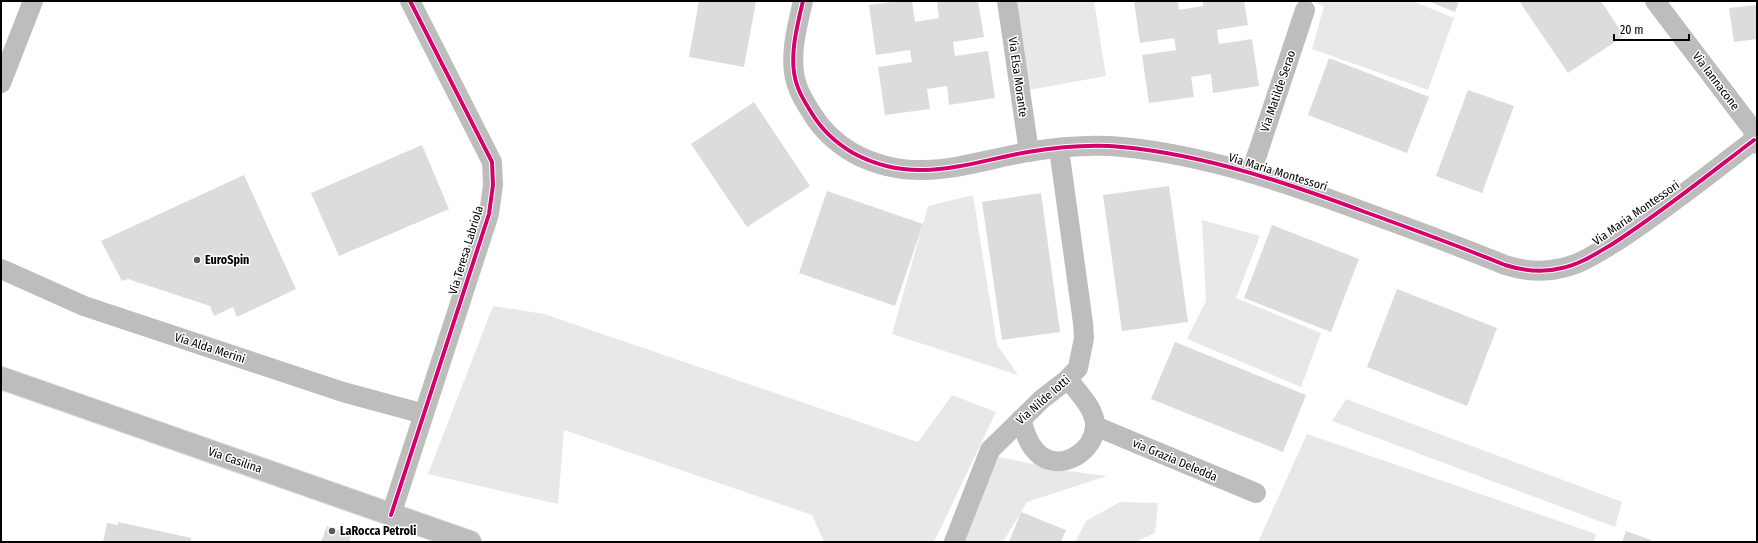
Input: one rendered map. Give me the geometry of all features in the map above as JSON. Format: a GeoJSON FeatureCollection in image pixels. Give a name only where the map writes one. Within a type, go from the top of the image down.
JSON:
{"type":"FeatureCollection","features":[{"type":"Feature","properties":{"kind":"main road","name":"Via Casilina"},"geometry":{"type":"LineString","coordinates":[[1,378],[470,542]]}},
{"type":"Feature","properties":{"kind":"street"},"geometry":{"type":"LineString","coordinates":[[1,83],[33,1]]}},
{"type":"Feature","properties":{"kind":"street","name":"Via Teresa Labriola"},"geometry":{"type":"LineString","coordinates":[[391,515],[489,214],[494,185],[492,162],[410,1]]}},
{"type":"Feature","properties":{"kind":"street","name":"Via Maria Montessori"},"geometry":{"type":"LineString","coordinates":[[803,1],[795,34],[794,68],[796,84],[817,122],[833,140],[854,153],[876,162],[897,169],[923,171],[964,166],[1029,152],[1059,149],[1103,146],[1153,151],[1251,173],[1350,206],[1505,265],[1527,270],[1545,271],[1563,268],[1578,263],[1633,231],[1755,142]]}},
{"type":"Feature","properties":{"kind":"street","name":"Via Elsa Morante"},"geometry":{"type":"LineString","coordinates":[[1007,1],[1029,152]]}},
{"type":"Feature","properties":{"kind":"street","name":"Via Iannacone"},"geometry":{"type":"LineString","coordinates":[[1654,1],[1753,130],[1755,142]]}},
{"type":"Feature","properties":{"kind":"street","name":"Via Matilde Serao"},"geometry":{"type":"LineString","coordinates":[[1251,173],[1305,10]]}},
{"type":"Feature","properties":{"kind":"street","name":"Via Nilde Iotti"},"geometry":{"type":"LineString","coordinates":[[954,542],[990,450],[1042,399],[1068,379],[1078,368],[1084,338],[1059,149]]}},
{"type":"Feature","properties":{"kind":"street","name":"Via Alda Merini"},"geometry":{"type":"LineString","coordinates":[[1,269],[84,306],[343,392],[424,414]]}},
{"type":"Feature","properties":{"kind":"street"},"geometry":{"type":"LineString","coordinates":[[1021,420],[1029,444],[1042,457],[1060,461],[1077,457],[1090,444],[1095,426],[1090,409],[1068,379]]}},
{"type":"Feature","properties":{"kind":"street","name":"via Grazia Deledda"},"geometry":{"type":"LineString","coordinates":[[1095,426],[1256,493]]}},
{"type":"Feature","properties":{"kind":"shaded area"},"geometry":{"type":"Polygon","coordinates":[[[1016,1],[1094,1],[1106,76],[1029,90],[1016,1]]]}},
{"type":"Feature","properties":{"kind":"shaded area"},"geometry":{"type":"Polygon","coordinates":[[[1312,1],[1412,1],[1454,18],[1428,90],[1312,49],[1324,6],[1312,1]]]}},
{"type":"Feature","properties":{"kind":"shaded area"},"geometry":{"type":"Polygon","coordinates":[[[973,195],[997,345],[1018,375],[892,334],[928,206],[973,195]]]}},
{"type":"Feature","properties":{"kind":"shaded area"},"geometry":{"type":"Polygon","coordinates":[[[1202,220],[1260,236],[1236,298],[1321,333],[1301,387],[1187,339],[1206,301],[1202,220]]]}},
{"type":"Feature","properties":{"kind":"shaded area"},"geometry":{"type":"Polygon","coordinates":[[[493,306],[544,314],[918,442],[952,395],[996,412],[934,542],[824,542],[812,515],[564,430],[558,504],[428,474],[493,306]]]}},
{"type":"Feature","properties":{"kind":"shaded area"},"geometry":{"type":"Polygon","coordinates":[[[1346,399],[1622,502],[1615,527],[1332,421],[1346,399]]]}},
{"type":"Feature","properties":{"kind":"shaded area"},"geometry":{"type":"Polygon","coordinates":[[[1307,434],[1596,534],[1594,542],[1258,542],[1307,434]]]}},
{"type":"Feature","properties":{"kind":"shaded area"},"geometry":{"type":"Polygon","coordinates":[[[995,456],[1060,470],[1107,476],[1027,502],[1003,542],[959,542],[995,456]]]}},
{"type":"Feature","properties":{"kind":"shaded area"},"geometry":{"type":"Polygon","coordinates":[[[1120,502],[1158,503],[1155,533],[1135,542],[1075,542],[1086,521],[1120,502]]]}},
{"type":"Feature","properties":{"kind":"building"},"geometry":{"type":"Polygon","coordinates":[[[699,1],[756,1],[744,67],[689,57],[699,1]]]}},
{"type":"Feature","properties":{"kind":"building"},"geometry":{"type":"Polygon","coordinates":[[[899,1],[912,1],[915,22],[939,18],[937,1],[978,1],[984,37],[953,42],[955,56],[988,51],[995,98],[949,105],[947,86],[927,89],[930,109],[885,115],[878,67],[912,62],[910,50],[876,55],[869,5],[899,1]]]}},
{"type":"Feature","properties":{"kind":"building"},"geometry":{"type":"Polygon","coordinates":[[[1134,1],[1178,1],[1179,10],[1203,6],[1203,1],[1244,1],[1248,25],[1217,30],[1219,44],[1252,39],[1259,86],[1213,93],[1211,74],[1191,77],[1194,97],[1149,103],[1142,55],[1176,50],[1174,38],[1140,43],[1134,1]]]}},
{"type":"Feature","properties":{"kind":"building"},"geometry":{"type":"Polygon","coordinates":[[[1428,1],[1459,1],[1455,12],[1428,1]]]}},
{"type":"Feature","properties":{"kind":"building"},"geometry":{"type":"Polygon","coordinates":[[[1519,1],[1601,1],[1624,36],[1568,73],[1519,1]]]}},
{"type":"Feature","properties":{"kind":"building"},"geometry":{"type":"Polygon","coordinates":[[[1757,5],[1757,39],[1734,42],[1729,8],[1757,5]]]}},
{"type":"Feature","properties":{"kind":"building"},"geometry":{"type":"Polygon","coordinates":[[[1329,58],[1429,97],[1407,153],[1308,115],[1329,58]]]}},
{"type":"Feature","properties":{"kind":"building"},"geometry":{"type":"Polygon","coordinates":[[[1468,90],[1514,106],[1482,193],[1436,176],[1468,90]]]}},
{"type":"Feature","properties":{"kind":"building"},"geometry":{"type":"Polygon","coordinates":[[[754,102],[810,186],[747,227],[691,144],[754,102]]]}},
{"type":"Feature","properties":{"kind":"building"},"geometry":{"type":"Polygon","coordinates":[[[422,145],[449,209],[339,256],[311,193],[422,145]]]}},
{"type":"Feature","properties":{"kind":"building","name":"EuroSpin"},"geometry":{"type":"Polygon","coordinates":[[[244,175],[296,289],[237,317],[233,307],[214,316],[210,306],[128,279],[122,281],[101,241],[244,175]]]}},
{"type":"Feature","properties":{"kind":"building"},"geometry":{"type":"Polygon","coordinates":[[[1169,186],[1188,322],[1122,331],[1103,195],[1169,186]]]}},
{"type":"Feature","properties":{"kind":"building"},"geometry":{"type":"Polygon","coordinates":[[[827,191],[923,224],[895,306],[799,273],[827,191]]]}},
{"type":"Feature","properties":{"kind":"building"},"geometry":{"type":"Polygon","coordinates":[[[1041,193],[1060,332],[1002,340],[982,202],[1041,193]]]}},
{"type":"Feature","properties":{"kind":"building"},"geometry":{"type":"Polygon","coordinates":[[[1272,225],[1359,259],[1331,332],[1244,298],[1272,225]]]}},
{"type":"Feature","properties":{"kind":"building"},"geometry":{"type":"Polygon","coordinates":[[[1397,289],[1497,328],[1467,406],[1367,367],[1397,289]]]}},
{"type":"Feature","properties":{"kind":"building"},"geometry":{"type":"Polygon","coordinates":[[[1175,342],[1306,395],[1283,452],[1151,399],[1175,342]]]}},
{"type":"Feature","properties":{"kind":"building"},"geometry":{"type":"Polygon","coordinates":[[[1021,512],[1066,530],[1061,542],[1009,542],[1021,512]]]}},
{"type":"Feature","properties":{"kind":"building"},"geometry":{"type":"Polygon","coordinates":[[[118,522],[191,538],[191,542],[103,542],[107,523],[118,525],[118,522]]]}},
{"type":"Feature","properties":{"kind":"building","name":"LaRocca Petroli"},"geometry":{"type":"Polygon","coordinates":[[[327,526],[351,535],[349,542],[321,542],[327,526]]]}},
{"type":"Feature","properties":{"kind":"building"},"geometry":{"type":"Polygon","coordinates":[[[1626,531],[1651,540],[1650,542],[1622,542],[1626,531]]]}},
{"type":"Feature","properties":{"kind":"cycle path"},"geometry":{"type":"LineString","coordinates":[[391,515],[489,214],[493,185],[492,162],[410,1]]}},
{"type":"Feature","properties":{"kind":"cycle path"},"geometry":{"type":"LineString","coordinates":[[803,1],[793,54],[794,75],[800,92],[805,103],[819,124],[829,135],[853,153],[875,163],[897,168],[919,170],[940,169],[1028,152],[1063,147],[1087,146],[1122,147],[1184,156],[1246,172],[1336,201],[1519,269],[1541,271],[1555,270],[1576,264],[1595,254],[1650,219],[1754,140]]}},
{"type":"Feature","properties":{"kind":"place","name":"EuroSpin"},"geometry":{"type":"Point","coordinates":[197,260]}},
{"type":"Feature","properties":{"kind":"place","name":"LaRocca Petroli"},"geometry":{"type":"Point","coordinates":[332,531]}}]}
